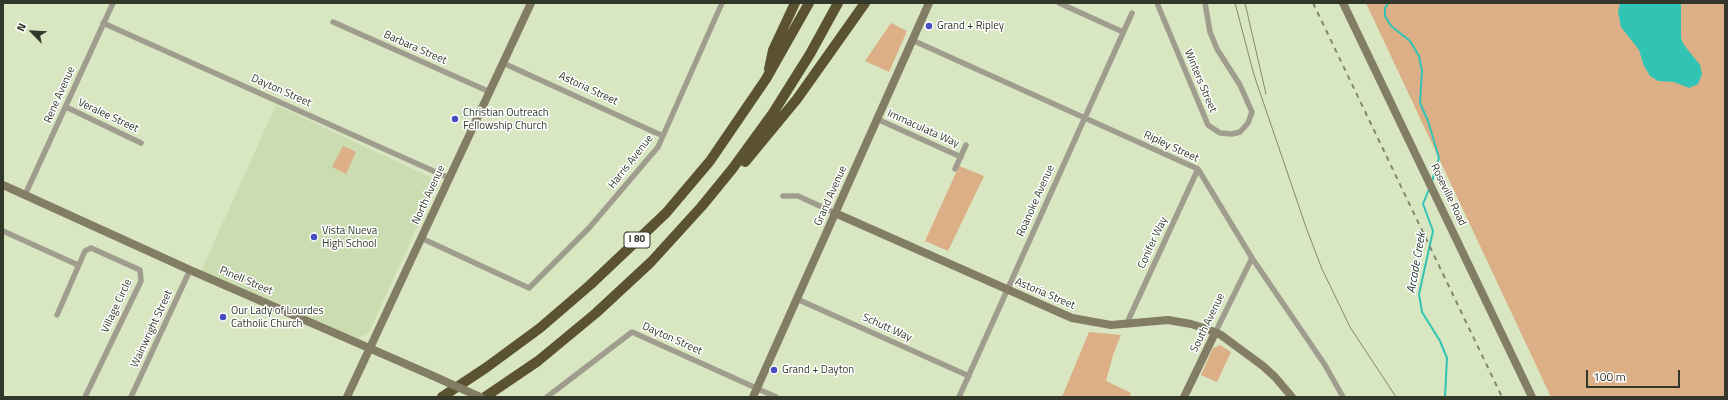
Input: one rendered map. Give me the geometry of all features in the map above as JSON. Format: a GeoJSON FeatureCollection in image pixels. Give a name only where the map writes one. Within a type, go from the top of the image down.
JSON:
{"type":"FeatureCollection","features":[{"type":"Feature","properties":{"kind":"highway"},"geometry":{"type":"LineString","coordinates":[[766,79],[773,50],[795,3]]}},
{"type":"Feature","properties":{"kind":"highway","name":"I 80"},"geometry":{"type":"LineString","coordinates":[[442,397],[488,367],[540,328],[590,286],[666,213],[710,161],[766,79],[809,3]]}},
{"type":"Feature","properties":{"kind":"highway","name":"I 80"},"geometry":{"type":"LineString","coordinates":[[485,397],[538,361],[596,313],[651,262],[702,206],[733,168],[773,112],[810,54],[838,3]]}},
{"type":"Feature","properties":{"kind":"highway"},"geometry":{"type":"LineString","coordinates":[[702,206],[731,178],[797,99],[865,3]]}},
{"type":"Feature","properties":{"kind":"street","name":"Rene Avenue"},"geometry":{"type":"LineString","coordinates":[[25,195],[113,3]]}},
{"type":"Feature","properties":{"kind":"street","name":"Harris Avenue"},"geometry":{"type":"LineString","coordinates":[[421,238],[529,288],[618,197],[658,148],[722,3]]}},
{"type":"Feature","properties":{"kind":"street","name":"Grand Avenue"},"geometry":{"type":"LineString","coordinates":[[753,397],[929,3]]}},
{"type":"Feature","properties":{"kind":"street"},"geometry":{"type":"LineString","coordinates":[[1059,3],[1124,32]]}},
{"type":"Feature","properties":{"kind":"street","name":"Winters Street"},"geometry":{"type":"LineString","coordinates":[[1157,3],[1208,125],[1220,133],[1232,134],[1240,132],[1248,123],[1252,112],[1240,85],[1217,49],[1207,16],[1205,3]]}},
{"type":"Feature","properties":{"kind":"street","name":"Roseville Road"},"geometry":{"type":"LineString","coordinates":[[1343,3],[1532,397]]}},
{"type":"Feature","properties":{"kind":"street","name":"North Avenue"},"geometry":{"type":"LineString","coordinates":[[347,397],[504,63],[529,4]]}},
{"type":"Feature","properties":{"kind":"street","name":"Roanoke Avenue"},"geometry":{"type":"LineString","coordinates":[[959,397],[1132,13]]}},
{"type":"Feature","properties":{"kind":"street","name":"Barbara Street"},"geometry":{"type":"LineString","coordinates":[[333,22],[490,92]]}},
{"type":"Feature","properties":{"kind":"street","name":"Dayton Street"},"geometry":{"type":"LineString","coordinates":[[103,23],[449,178]]}},
{"type":"Feature","properties":{"kind":"street","name":"Ripley Street"},"geometry":{"type":"LineString","coordinates":[[912,40],[1198,169],[1252,258],[1324,365],[1343,397]]}},
{"type":"Feature","properties":{"kind":"street","name":"Astoria Street"},"geometry":{"type":"LineString","coordinates":[[504,63],[663,136]]}},
{"type":"Feature","properties":{"kind":"street","name":"Veralee Street"},"geometry":{"type":"LineString","coordinates":[[66,107],[141,143]]}},
{"type":"Feature","properties":{"kind":"street","name":"Immaculata Way"},"geometry":{"type":"LineString","coordinates":[[877,119],[961,157]]}},
{"type":"Feature","properties":{"kind":"street","name":"Immaculata Way"},"geometry":{"type":"LineString","coordinates":[[955,169],[966,145]]}},
{"type":"Feature","properties":{"kind":"street","name":"Conifer Way"},"geometry":{"type":"LineString","coordinates":[[1126,324],[1198,169]]}},
{"type":"Feature","properties":{"kind":"street","name":"Pinell Street"},"geometry":{"type":"LineString","coordinates":[[3,185],[190,270],[480,397]]}},
{"type":"Feature","properties":{"kind":"street","name":"Astoria Street"},"geometry":{"type":"LineString","coordinates":[[783,196],[798,196],[1007,290],[1077,319],[1096,323],[1126,324],[1156,320],[1175,321],[1191,324],[1215,333],[1263,366],[1275,377],[1292,397]]}},
{"type":"Feature","properties":{"kind":"street"},"geometry":{"type":"LineString","coordinates":[[3,231],[78,265]]}},
{"type":"Feature","properties":{"kind":"street","name":"Village Circle"},"geometry":{"type":"LineString","coordinates":[[57,315],[85,251],[91,248],[140,270],[140,281],[85,397]]}},
{"type":"Feature","properties":{"kind":"street","name":"South Avenue"},"geometry":{"type":"LineString","coordinates":[[1184,397],[1252,258]]}},
{"type":"Feature","properties":{"kind":"street","name":"Wainwright Street"},"geometry":{"type":"LineString","coordinates":[[132,397],[190,270]]}},
{"type":"Feature","properties":{"kind":"street","name":"Schutt Way"},"geometry":{"type":"LineString","coordinates":[[797,299],[969,376]]}},
{"type":"Feature","properties":{"kind":"street","name":"Dayton Street"},"geometry":{"type":"LineString","coordinates":[[548,396],[632,332],[776,397]]}},
{"type":"Feature","properties":{"kind":"shaded area"},"geometry":{"type":"Polygon","coordinates":[[[1366,3],[1725,3],[1725,397],[1551,397],[1366,3]]]}},
{"type":"Feature","properties":{"kind":"shaded area"},"geometry":{"type":"Polygon","coordinates":[[[891,23],[907,31],[889,72],[865,61],[891,23]]]}},
{"type":"Feature","properties":{"kind":"shaded area","name":"Vista Nueva High School"},"geometry":{"type":"Polygon","coordinates":[[[276,105],[438,181],[368,334],[361,336],[360,338],[355,339],[201,271],[276,105]]]}},
{"type":"Feature","properties":{"kind":"shaded area"},"geometry":{"type":"Polygon","coordinates":[[[343,146],[356,152],[346,174],[332,167],[343,146]]]}},
{"type":"Feature","properties":{"kind":"shaded area"},"geometry":{"type":"Polygon","coordinates":[[[959,166],[984,176],[948,251],[925,241],[959,166]]]}},
{"type":"Feature","properties":{"kind":"shaded area"},"geometry":{"type":"Polygon","coordinates":[[[1089,332],[1121,335],[1113,355],[1106,381],[1131,393],[1129,397],[1062,397],[1089,332]]]}},
{"type":"Feature","properties":{"kind":"shaded area"},"geometry":{"type":"Polygon","coordinates":[[[1220,345],[1231,352],[1217,382],[1201,375],[1213,348],[1220,345]]]}},
{"type":"Feature","properties":{"kind":"water"},"geometry":{"type":"Polygon","coordinates":[[[1620,3],[1681,3],[1681,38],[1684,45],[1700,65],[1702,74],[1698,84],[1689,88],[1674,82],[1658,81],[1650,76],[1644,66],[1639,50],[1621,27],[1618,12],[1620,3]]]}},
{"type":"Feature","properties":{"kind":"waterway","name":"Arcade Creek"},"geometry":{"type":"LineString","coordinates":[[1388,3],[1385,8],[1385,16],[1391,26],[1410,41],[1419,56],[1422,71],[1420,103],[1428,121],[1439,158],[1432,181]]}},
{"type":"Feature","properties":{"kind":"waterway","name":"Arcade Creek"},"geometry":{"type":"LineString","coordinates":[[1429,189],[1423,204],[1433,231],[1419,294],[1422,312],[1440,341],[1447,358],[1445,397]]}},
{"type":"Feature","properties":{"kind":"tram line"},"geometry":{"type":"LineString","coordinates":[[1235,3],[1254,75],[1307,230],[1322,269],[1350,327],[1396,397]]}},
{"type":"Feature","properties":{"kind":"tram line"},"geometry":{"type":"LineString","coordinates":[[1245,3],[1266,94]]}},
{"type":"Feature","properties":{"kind":"railway"},"geometry":{"type":"LineString","coordinates":[[1313,3],[1502,397]]}},
{"type":"Feature","properties":{"kind":"place","name":"Grand + Ripley"},"geometry":{"type":"Point","coordinates":[929,26]}},
{"type":"Feature","properties":{"kind":"place","name":"Christian Outreach Fellowship Church"},"geometry":{"type":"Point","coordinates":[455,119]}},
{"type":"Feature","properties":{"kind":"place","name":"Vista Nueva High School"},"geometry":{"type":"Point","coordinates":[314,237]}},
{"type":"Feature","properties":{"kind":"place","name":"Our Lady of Lourdes Catholic Church"},"geometry":{"type":"Point","coordinates":[223,317]}},
{"type":"Feature","properties":{"kind":"place","name":"Grand + Dayton"},"geometry":{"type":"Point","coordinates":[774,370]}}]}
